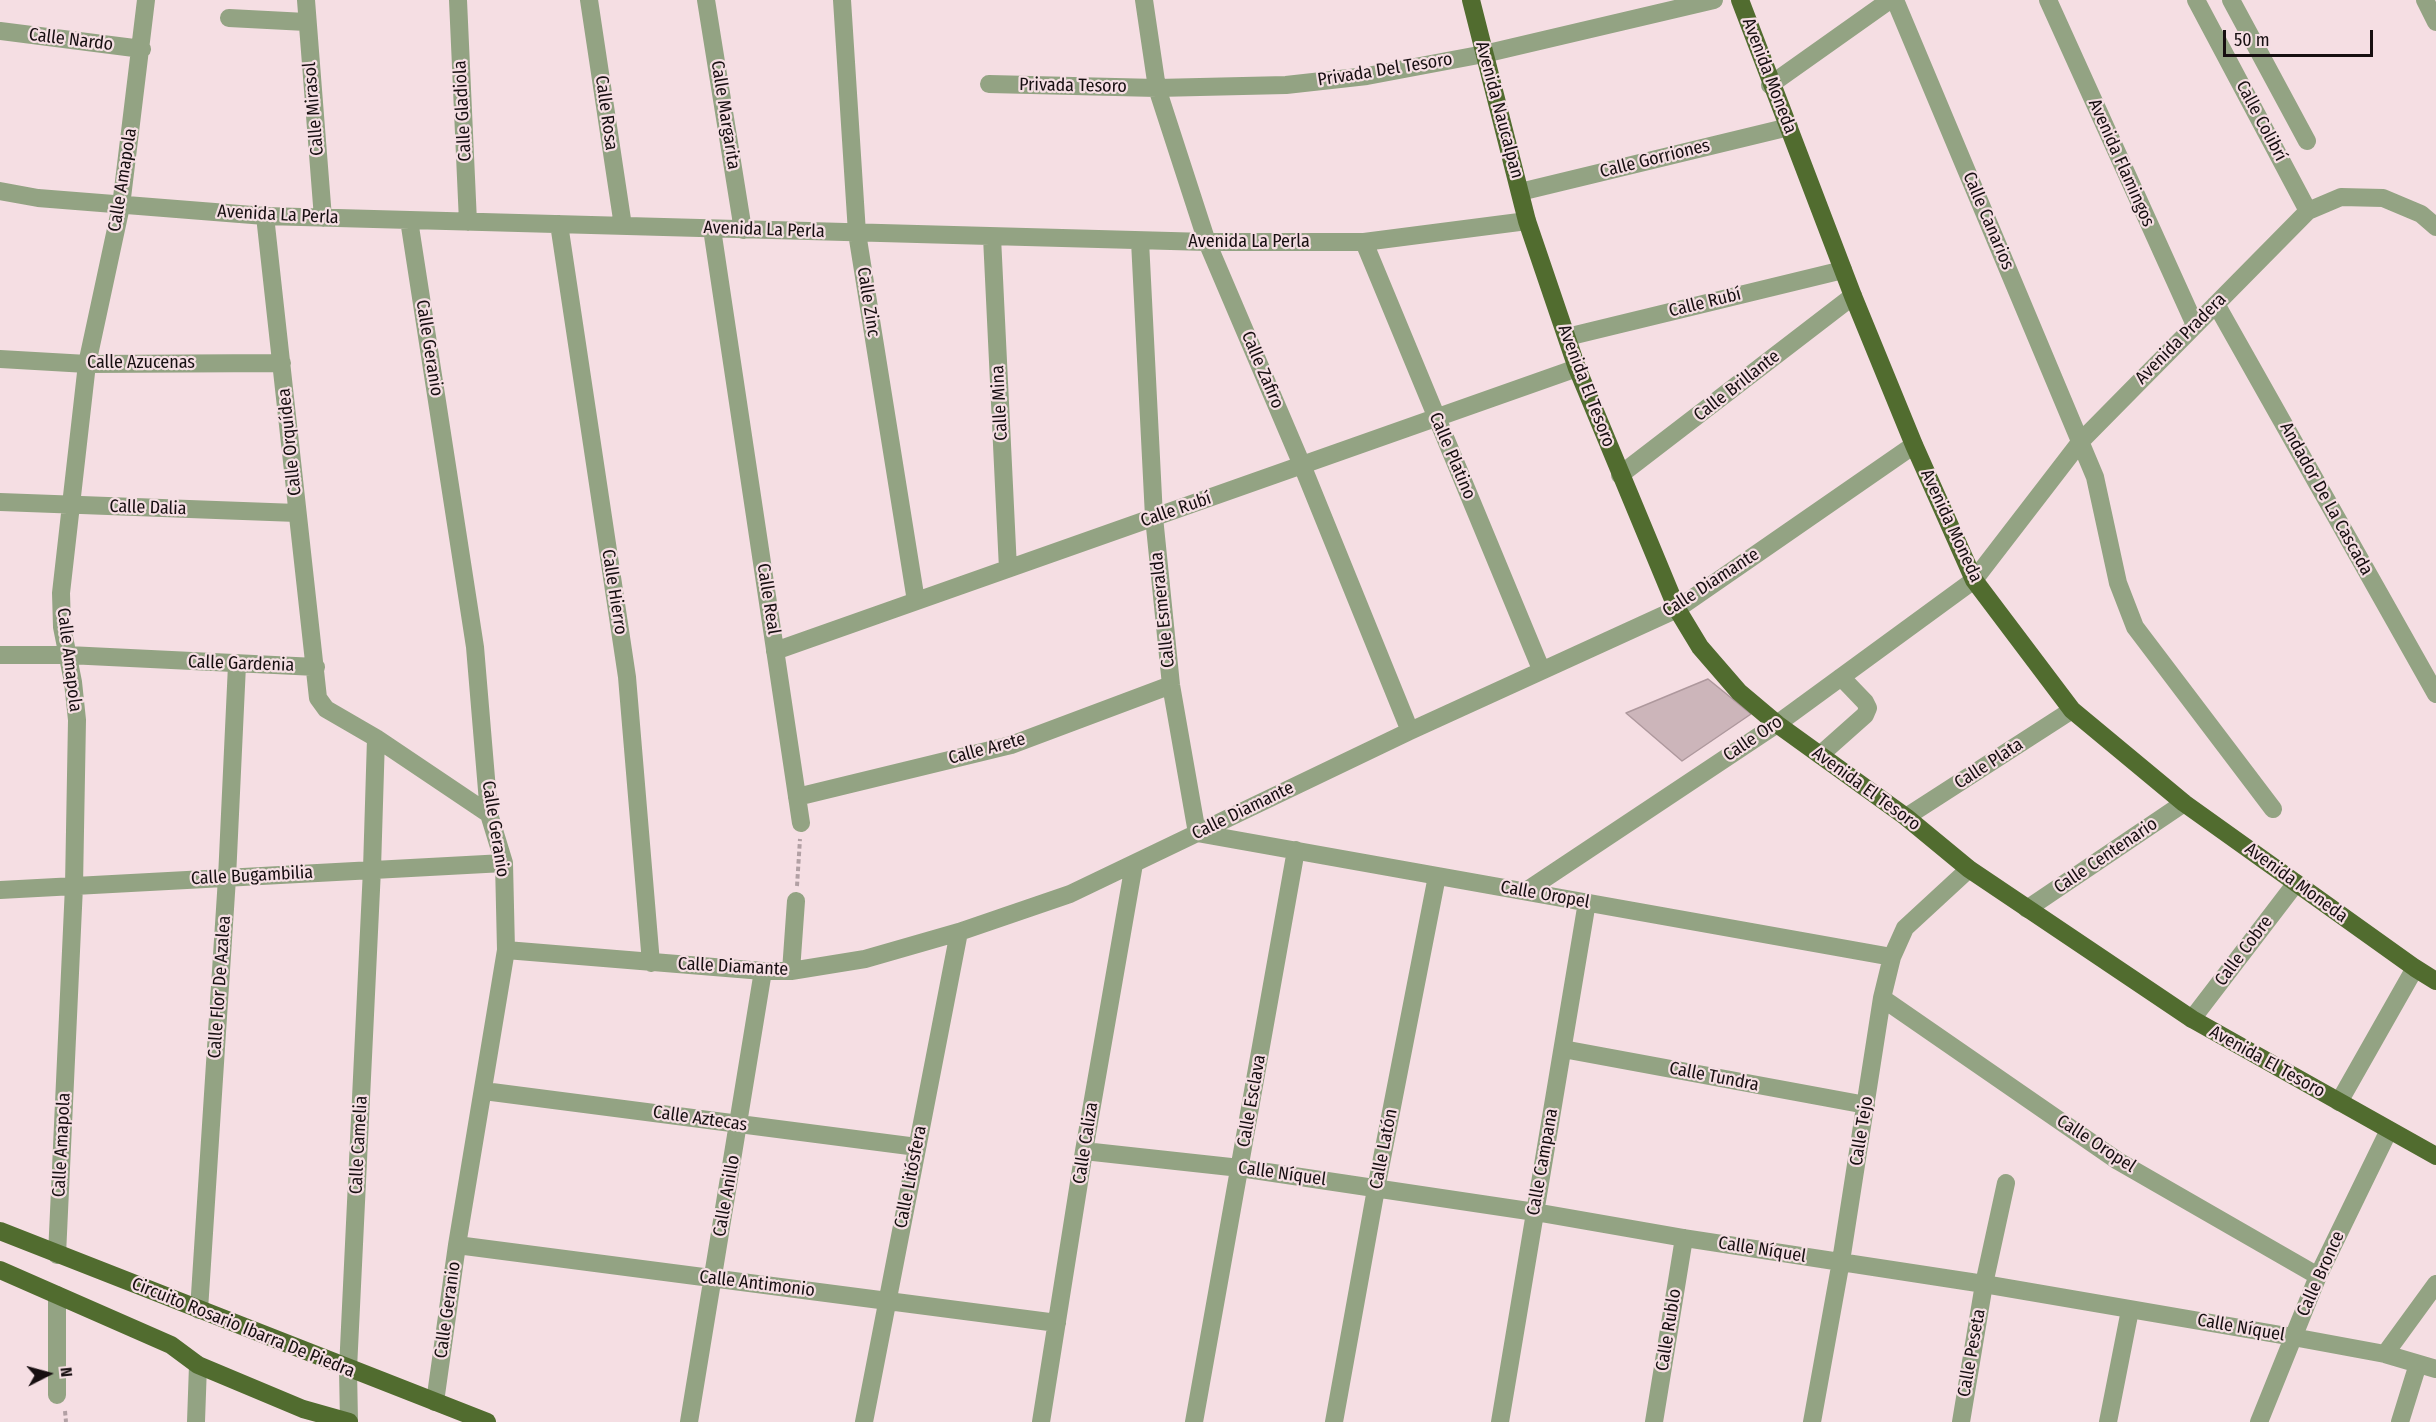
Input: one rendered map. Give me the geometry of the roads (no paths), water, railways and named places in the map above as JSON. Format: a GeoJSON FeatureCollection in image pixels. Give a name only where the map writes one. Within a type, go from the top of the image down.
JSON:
{"type":"FeatureCollection","features":[{"type":"Feature","properties":{"kind":"main road","name":"Avenida Naucalpan"},"geometry":{"type":"LineString","coordinates":[[1471,0],[1527,221]]}},
{"type":"Feature","properties":{"kind":"main road","name":"Avenida Moneda"},"geometry":{"type":"LineString","coordinates":[[1740,0],[1770,85],[1789,127],[1853,296],[1914,445],[1974,580],[2072,710],[2184,803],[2436,981]]}},
{"type":"Feature","properties":{"kind":"main road","name":"Avenida El Tesoro"},"geometry":{"type":"LineString","coordinates":[[1527,221],[1577,368],[1677,609],[1700,647],[1739,693],[1906,817],[1969,870],[2192,1019],[2436,1156]]}},
{"type":"Feature","properties":{"kind":"main road","name":"Circuito Rosario Ibarra De Piedra"},"geometry":{"type":"LineString","coordinates":[[0,1231],[487,1422]]}},
{"type":"Feature","properties":{"kind":"main road"},"geometry":{"type":"LineString","coordinates":[[0,1270],[171,1345],[198,1365],[303,1409],[349,1422]]}},
{"type":"Feature","properties":{"kind":"street","name":"Calle Amapola"},"geometry":{"type":"LineString","coordinates":[[57,1255],[74,886],[77,720],[74,682],[62,627],[61,592],[87,364],[121,206],[142,49],[146,0]]}},
{"type":"Feature","properties":{"kind":"street","name":"Calle Mirasol"},"geometry":{"type":"LineString","coordinates":[[306,0],[323,218]]}},
{"type":"Feature","properties":{"kind":"street","name":"Calle Gladiola"},"geometry":{"type":"LineString","coordinates":[[458,0],[468,222]]}},
{"type":"Feature","properties":{"kind":"street","name":"Calle Rosa"},"geometry":{"type":"LineString","coordinates":[[589,0],[623,226]]}},
{"type":"Feature","properties":{"kind":"street","name":"Calle Margarita"},"geometry":{"type":"LineString","coordinates":[[706,0],[743,230]]}},
{"type":"Feature","properties":{"kind":"street","name":"Calle Zinc"},"geometry":{"type":"LineString","coordinates":[[842,0],[857,233],[916,601]]}},
{"type":"Feature","properties":{"kind":"street","name":"Calle Zafiro"},"geometry":{"type":"LineString","coordinates":[[1144,0],[1157,88],[1207,242],[1302,465],[1410,731]]}},
{"type":"Feature","properties":{"kind":"street","name":"Privada Del Tesoro"},"geometry":{"type":"LineString","coordinates":[[1157,88],[1286,85],[1367,76],[1484,54],[1714,0]]}},
{"type":"Feature","properties":{"kind":"street"},"geometry":{"type":"LineString","coordinates":[[1770,85],[1890,0]]}},
{"type":"Feature","properties":{"kind":"street","name":"Calle Canarios"},"geometry":{"type":"LineString","coordinates":[[1895,0],[2095,477],[2118,583],[2135,627],[2272,809]]}},
{"type":"Feature","properties":{"kind":"street","name":"Avenida Flamingos"},"geometry":{"type":"LineString","coordinates":[[2048,0],[2195,325]]}},
{"type":"Feature","properties":{"kind":"street","name":"Calle Colibrí"},"geometry":{"type":"LineString","coordinates":[[2196,0],[2308,211]]}},
{"type":"Feature","properties":{"kind":"street"},"geometry":{"type":"LineString","coordinates":[[2231,0],[2307,141]]}},
{"type":"Feature","properties":{"kind":"street"},"geometry":{"type":"LineString","coordinates":[[2425,0],[2436,22]]}},
{"type":"Feature","properties":{"kind":"street"},"geometry":{"type":"LineString","coordinates":[[229,18],[306,22]]}},
{"type":"Feature","properties":{"kind":"street","name":"Calle Nardo"},"geometry":{"type":"LineString","coordinates":[[0,31],[142,49]]}},
{"type":"Feature","properties":{"kind":"street","name":"Privada Tesoro"},"geometry":{"type":"LineString","coordinates":[[989,84],[1157,88]]}},
{"type":"Feature","properties":{"kind":"street","name":"Calle Gorriones"},"geometry":{"type":"LineString","coordinates":[[1520,192],[1789,127]]}},
{"type":"Feature","properties":{"kind":"street","name":"Avenida La Perla"},"geometry":{"type":"LineString","coordinates":[[0,191],[38,198],[121,206],[265,216],[1140,241],[1364,242],[1527,221]]}},
{"type":"Feature","properties":{"kind":"street","name":"Avenida Pradera"},"geometry":{"type":"LineString","coordinates":[[1974,580],[2081,441],[2308,211],[2341,197],[2383,198],[2421,214],[2436,227]]}},
{"type":"Feature","properties":{"kind":"street","name":"Calle Orquídea"},"geometry":{"type":"LineString","coordinates":[[265,216],[316,667]]}},
{"type":"Feature","properties":{"kind":"street","name":"Calle Geranio"},"geometry":{"type":"LineString","coordinates":[[409,220],[475,647],[489,814],[504,863],[506,950],[457,1245],[435,1402]]}},
{"type":"Feature","properties":{"kind":"street","name":"Calle Hierro"},"geometry":{"type":"LineString","coordinates":[[559,224],[627,677],[651,963]]}},
{"type":"Feature","properties":{"kind":"street","name":"Calle Real"},"geometry":{"type":"LineString","coordinates":[[712,229],[801,824]]}},
{"type":"Feature","properties":{"kind":"street","name":"Calle Mina"},"geometry":{"type":"LineString","coordinates":[[992,237],[1008,569]]}},
{"type":"Feature","properties":{"kind":"street","name":"Calle Esmeralda"},"geometry":{"type":"LineString","coordinates":[[1140,241],[1154,517],[1170,685],[1197,833]]}},
{"type":"Feature","properties":{"kind":"street","name":"Calle Platino"},"geometry":{"type":"LineString","coordinates":[[1364,242],[1541,669]]}},
{"type":"Feature","properties":{"kind":"street","name":"Calle Rubí"},"geometry":{"type":"LineString","coordinates":[[1567,337],[1843,270]]}},
{"type":"Feature","properties":{"kind":"street","name":"Calle Brillante"},"geometry":{"type":"LineString","coordinates":[[1620,475],[1853,296]]}},
{"type":"Feature","properties":{"kind":"street","name":"Andador De La Cascada"},"geometry":{"type":"LineString","coordinates":[[2216,304],[2436,694]]}},
{"type":"Feature","properties":{"kind":"street","name":"Calle Azucenas"},"geometry":{"type":"LineString","coordinates":[[0,359],[87,364],[282,363]]}},
{"type":"Feature","properties":{"kind":"street","name":"Calle Rubí"},"geometry":{"type":"LineString","coordinates":[[776,651],[1577,368]]}},
{"type":"Feature","properties":{"kind":"street","name":"Calle Diamante"},"geometry":{"type":"LineString","coordinates":[[506,950],[651,963],[791,971],[865,959],[959,932],[1070,894],[1541,669],[1677,609],[1914,445]]}},
{"type":"Feature","properties":{"kind":"street","name":"Calle Dalia"},"geometry":{"type":"LineString","coordinates":[[0,502],[297,513]]}},
{"type":"Feature","properties":{"kind":"street","name":"Calle Oro"},"geometry":{"type":"LineString","coordinates":[[1526,891],[1777,723],[1974,580]]}},
{"type":"Feature","properties":{"kind":"street","name":"Calle Gardenia"},"geometry":{"type":"LineString","coordinates":[[0,655],[316,667],[318,698],[322,705],[376,738],[489,814]]}},
{"type":"Feature","properties":{"kind":"street","name":"Calle Flor De Azalea"},"geometry":{"type":"LineString","coordinates":[[199,1310],[227,878],[237,665]]}},
{"type":"Feature","properties":{"kind":"street"},"geometry":{"type":"LineString","coordinates":[[1820,755],[1864,715],[1868,708],[1841,677]]}},
{"type":"Feature","properties":{"kind":"street","name":"Calle Arete"},"geometry":{"type":"LineString","coordinates":[[798,797],[1011,745],[1170,685]]}},
{"type":"Feature","properties":{"kind":"street","name":"Calle Plata"},"geometry":{"type":"LineString","coordinates":[[1906,817],[2072,710]]}},
{"type":"Feature","properties":{"kind":"street"},"geometry":{"type":"LineString","coordinates":[[372,869],[376,738]]}},
{"type":"Feature","properties":{"kind":"street","name":"Calle Centenario"},"geometry":{"type":"LineString","coordinates":[[2027,909],[2184,803]]}},
{"type":"Feature","properties":{"kind":"street","name":"Calle Oropel"},"geometry":{"type":"LineString","coordinates":[[1197,833],[1892,957]]}},
{"type":"Feature","properties":{"kind":"street","name":"Calle Esclava"},"geometry":{"type":"LineString","coordinates":[[1194,1422],[1296,850]]}},
{"type":"Feature","properties":{"kind":"street","name":"Calle Bugambilia"},"geometry":{"type":"LineString","coordinates":[[0,890],[504,863]]}},
{"type":"Feature","properties":{"kind":"street","name":"Calle Caliza"},"geometry":{"type":"LineString","coordinates":[[1041,1422],[1084,1151],[1134,864]]}},
{"type":"Feature","properties":{"kind":"street","name":"Calle Camelia"},"geometry":{"type":"LineString","coordinates":[[349,1422],[348,1369],[372,869]]}},
{"type":"Feature","properties":{"kind":"street","name":"Calle Tejo"},"geometry":{"type":"LineString","coordinates":[[1812,1422],[1841,1262],[1882,998],[1892,957],[1905,928],[1969,870]]}},
{"type":"Feature","properties":{"kind":"street","name":"Calle Latón"},"geometry":{"type":"LineString","coordinates":[[1334,1422],[1437,876]]}},
{"type":"Feature","properties":{"kind":"street","name":"Calle Cobre"},"geometry":{"type":"LineString","coordinates":[[2192,1019],[2296,883]]}},
{"type":"Feature","properties":{"kind":"street"},"geometry":{"type":"LineString","coordinates":[[791,971],[796,901]]}},
{"type":"Feature","properties":{"kind":"street","name":"Calle Campana"},"geometry":{"type":"LineString","coordinates":[[1500,1422],[1587,902]]}},
{"type":"Feature","properties":{"kind":"street","name":"Calle Litósfera"},"geometry":{"type":"LineString","coordinates":[[864,1422],[959,932]]}},
{"type":"Feature","properties":{"kind":"street"},"geometry":{"type":"LineString","coordinates":[[2339,1102],[2415,968]]}},
{"type":"Feature","properties":{"kind":"street","name":"Calle Anillo"},"geometry":{"type":"LineString","coordinates":[[689,1422],[763,971]]}},
{"type":"Feature","properties":{"kind":"street","name":"Calle Oropel"},"geometry":{"type":"LineString","coordinates":[[1882,998],[2118,1161],[2318,1276]]}},
{"type":"Feature","properties":{"kind":"street","name":"Calle Tundra"},"geometry":{"type":"LineString","coordinates":[[1563,1049],[1866,1105]]}},
{"type":"Feature","properties":{"kind":"street","name":"Calle Aztecas"},"geometry":{"type":"LineString","coordinates":[[484,1091],[917,1147]]}},
{"type":"Feature","properties":{"kind":"street","name":"Calle Bronce"},"geometry":{"type":"LineString","coordinates":[[2259,1422],[2318,1276],[2390,1130]]}},
{"type":"Feature","properties":{"kind":"street","name":"Calle Níquel"},"geometry":{"type":"LineString","coordinates":[[1084,1151],[1240,1167],[1984,1284],[2385,1354],[2427,1367]]}},
{"type":"Feature","properties":{"kind":"street","name":"Calle Peseta"},"geometry":{"type":"LineString","coordinates":[[1961,1422],[1984,1284],[2006,1183]]}},
{"type":"Feature","properties":{"kind":"street","name":"Calle Rublo"},"geometry":{"type":"LineString","coordinates":[[1654,1422],[1684,1238]]}},
{"type":"Feature","properties":{"kind":"street","name":"Calle Antimonio"},"geometry":{"type":"LineString","coordinates":[[457,1245],[1057,1323]]}},
{"type":"Feature","properties":{"kind":"street"},"geometry":{"type":"LineString","coordinates":[[2385,1354],[2436,1284]]}},
{"type":"Feature","properties":{"kind":"street"},"geometry":{"type":"LineString","coordinates":[[57,1295],[61,1403]]}},
{"type":"Feature","properties":{"kind":"street"},"geometry":{"type":"LineString","coordinates":[[2108,1422],[2130,1310]]}},
{"type":"Feature","properties":{"kind":"street"},"geometry":{"type":"LineString","coordinates":[[196,1422],[198,1365]]}},
{"type":"Feature","properties":{"kind":"street"},"geometry":{"type":"LineString","coordinates":[[2400,1422],[2427,1367]]}}]}
